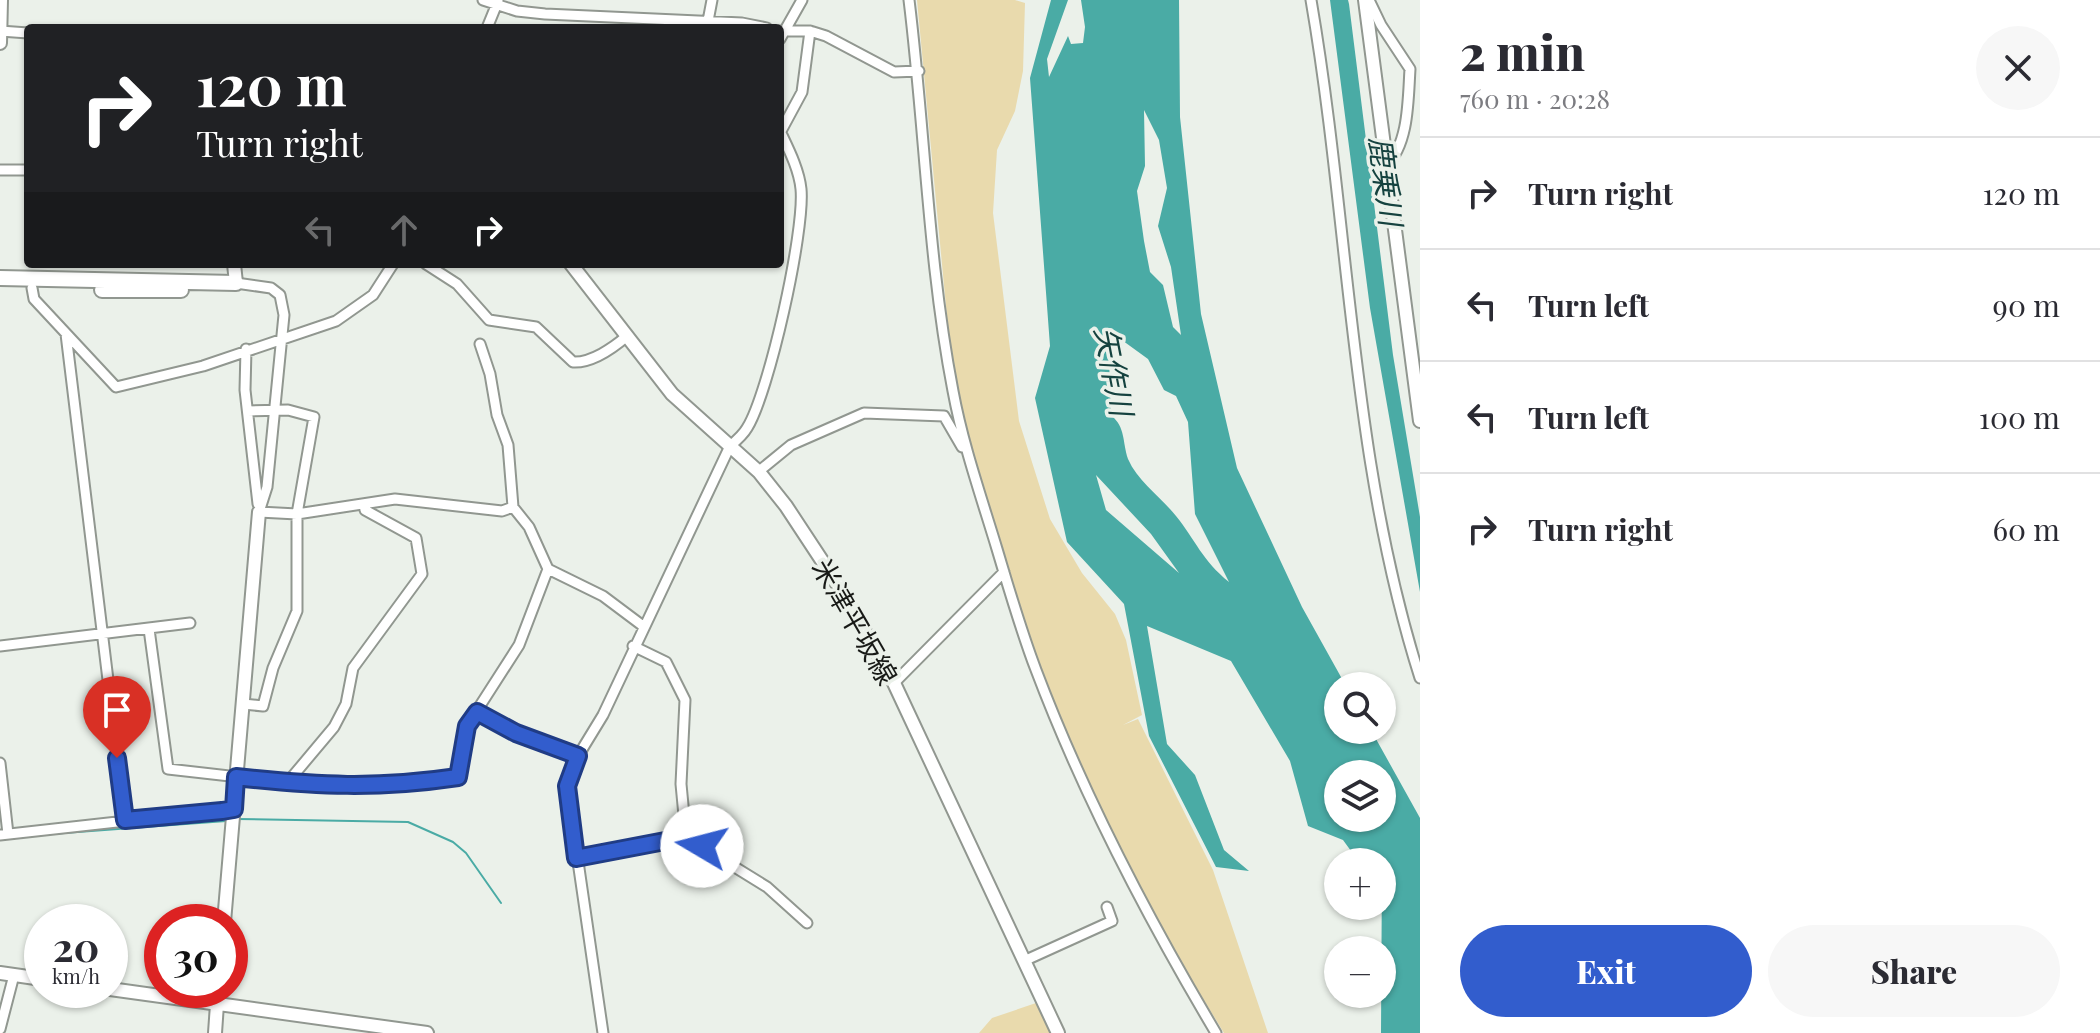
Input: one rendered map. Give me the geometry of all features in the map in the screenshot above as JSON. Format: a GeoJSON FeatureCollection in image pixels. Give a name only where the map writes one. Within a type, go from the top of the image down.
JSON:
{"type":"FeatureCollection","features":[{"type":"Feature","properties":{"kind":"main road"},"geometry":{"type":"LineString","coordinates":[[0,43],[1,0]]}},
{"type":"Feature","properties":{"kind":"main road"},"geometry":{"type":"LineString","coordinates":[[1367,0],[1420,421]]}},
{"type":"Feature","properties":{"kind":"main road"},"geometry":{"type":"LineString","coordinates":[[0,278],[236,283],[234,268]]}},
{"type":"Feature","properties":{"kind":"main road","name":"米津平坂線"},"geometry":{"type":"LineString","coordinates":[[578,268],[672,394],[758,472],[815,549],[894,683],[1058,1033]]}},
{"type":"Feature","properties":{"kind":"main road"},"geometry":{"type":"LineString","coordinates":[[0,287],[162,292],[191,290],[204,283]]}},
{"type":"Feature","properties":{"kind":"main road"},"geometry":{"type":"LineString","coordinates":[[226,904],[259,512]]}},
{"type":"Feature","properties":{"kind":"main road"},"geometry":{"type":"LineString","coordinates":[[0,973],[24,976]]}},
{"type":"Feature","properties":{"kind":"main road"},"geometry":{"type":"LineString","coordinates":[[248,1001],[427,1033]]}},
{"type":"Feature","properties":{"kind":"main road"},"geometry":{"type":"LineString","coordinates":[[215,1033],[217,1008]]}},
{"type":"Feature","properties":{"kind":"street"},"geometry":{"type":"LineString","coordinates":[[483,0],[545,14],[704,24],[712,0]]}},
{"type":"Feature","properties":{"kind":"street"},"geometry":{"type":"LineString","coordinates":[[784,31],[802,0]]}},
{"type":"Feature","properties":{"kind":"street"},"geometry":{"type":"LineString","coordinates":[[909,0],[919,71],[931,246],[952,388],[966,447],[1034,667],[1102,823],[1216,1033]]}},
{"type":"Feature","properties":{"kind":"street"},"geometry":{"type":"LineString","coordinates":[[1311,0],[1368,451],[1395,588],[1420,678]]}},
{"type":"Feature","properties":{"kind":"street"},"geometry":{"type":"LineString","coordinates":[[1367,0],[1381,25],[1415,68],[1402,138],[1396,156],[1386,166]]}},
{"type":"Feature","properties":{"kind":"street"},"geometry":{"type":"LineString","coordinates":[[489,24],[497,2]]}},
{"type":"Feature","properties":{"kind":"street"},"geometry":{"type":"LineString","coordinates":[[0,31],[24,33]]}},
{"type":"Feature","properties":{"kind":"street"},"geometry":{"type":"LineString","coordinates":[[784,124],[802,92],[810,31]]}},
{"type":"Feature","properties":{"kind":"street"},"geometry":{"type":"LineString","coordinates":[[784,34],[810,31],[894,72],[919,71]]}},
{"type":"Feature","properties":{"kind":"street"},"geometry":{"type":"LineString","coordinates":[[603,1033],[567,786],[578,756],[603,715],[730,446],[746,430],[756,410],[790,280],[801,190],[784,142]]}},
{"type":"Feature","properties":{"kind":"street"},"geometry":{"type":"LineString","coordinates":[[0,170],[24,170]]}},
{"type":"Feature","properties":{"kind":"street"},"geometry":{"type":"LineString","coordinates":[[32,288],[34,299],[116,387],[203,366],[336,321],[373,295],[390,268]]}},
{"type":"Feature","properties":{"kind":"street"},"geometry":{"type":"LineString","coordinates":[[432,268],[457,284],[489,320],[536,327],[573,362],[584,362],[614,348],[627,336]]}},
{"type":"Feature","properties":{"kind":"street"},"geometry":{"type":"LineString","coordinates":[[236,283],[271,288],[280,295],[284,315],[267,487],[259,512]]}},
{"type":"Feature","properties":{"kind":"street"},"geometry":{"type":"LineString","coordinates":[[66,334],[125,820]]}},
{"type":"Feature","properties":{"kind":"street"},"geometry":{"type":"LineString","coordinates":[[480,344],[490,374],[497,415],[508,445],[513,507],[529,527],[548,569],[603,596],[643,626]]}},
{"type":"Feature","properties":{"kind":"street"},"geometry":{"type":"LineString","coordinates":[[246,349],[248,411],[259,512]]}},
{"type":"Feature","properties":{"kind":"street"},"geometry":{"type":"LineString","coordinates":[[243,704],[263,706],[273,668],[297,611],[297,514],[314,417],[275,410],[248,411]]}},
{"type":"Feature","properties":{"kind":"street"},"geometry":{"type":"LineString","coordinates":[[758,472],[791,445],[864,413],[944,416],[960,447],[966,447]]}},
{"type":"Feature","properties":{"kind":"street"},"geometry":{"type":"LineString","coordinates":[[259,512],[297,514],[395,499],[502,511],[513,507]]}},
{"type":"Feature","properties":{"kind":"street"},"geometry":{"type":"LineString","coordinates":[[287,783],[334,727],[346,704],[353,668],[422,574],[416,538],[410,531],[365,510],[364,504]]}},
{"type":"Feature","properties":{"kind":"street"},"geometry":{"type":"LineString","coordinates":[[149,629],[168,769],[287,783],[363,787],[458,777],[467,726],[519,645],[548,569]]}},
{"type":"Feature","properties":{"kind":"street"},"geometry":{"type":"LineString","coordinates":[[894,683],[1004,572]]}},
{"type":"Feature","properties":{"kind":"street"},"geometry":{"type":"LineString","coordinates":[[0,646],[190,623]]}},
{"type":"Feature","properties":{"kind":"street"},"geometry":{"type":"LineString","coordinates":[[633,646],[666,662],[685,700],[681,784],[686,837]]}},
{"type":"Feature","properties":{"kind":"street"},"geometry":{"type":"LineString","coordinates":[[477,712],[516,733],[578,756]]}},
{"type":"Feature","properties":{"kind":"street"},"geometry":{"type":"LineString","coordinates":[[0,763],[4,834],[125,820],[234,816]]}},
{"type":"Feature","properties":{"kind":"street"},"geometry":{"type":"LineString","coordinates":[[576,858],[686,837],[767,887],[807,923]]}},
{"type":"Feature","properties":{"kind":"street"},"geometry":{"type":"LineString","coordinates":[[1026,960],[1112,921],[1107,907]]}},
{"type":"Feature","properties":{"kind":"street"},"geometry":{"type":"LineString","coordinates":[[0,1029],[14,975]]}},
{"type":"Feature","properties":{"kind":"shaded area"},"geometry":{"type":"Polygon","coordinates":[[[917,0],[1015,0],[1025,3],[1023,71],[1015,111],[997,150],[993,213],[1019,421],[1050,519],[1082,573],[1115,614],[1126,640],[1142,715],[1123,725],[1138,719],[1213,870],[1268,1033],[1224,1033],[1159,927],[1095,802],[1048,692],[984,502],[957,397],[917,0]]]}},
{"type":"Feature","properties":{"kind":"shaded area"},"geometry":{"type":"Polygon","coordinates":[[[1039,1002],[1052,1033],[979,1033],[992,1018],[1039,1002]]]}},
{"type":"Feature","properties":{"kind":"water"},"geometry":{"type":"Polygon","coordinates":[[[1051,0],[1068,0],[1047,59],[1049,77],[1068,36],[1071,44],[1083,43],[1085,27],[1081,0],[1179,0],[1180,117],[1201,314],[1237,468],[1302,607],[1338,672],[1324,672],[1324,744],[1379,744],[1388,760],[1324,760],[1324,832],[1396,832],[1396,775],[1420,818],[1420,1033],[1381,1033],[1381,1008],[1396,1008],[1396,936],[1382,936],[1382,920],[1396,920],[1396,848],[1349,848],[1343,840],[1308,826],[1290,761],[1231,661],[1147,626],[1167,744],[1195,775],[1224,850],[1249,871],[1216,867],[1149,736],[1124,604],[1067,542],[1035,398],[1050,346],[1030,78],[1051,0]],[[1144,110],[1145,166],[1137,191],[1144,241],[1150,272],[1163,285],[1173,327],[1181,335],[1171,267],[1158,226],[1167,188],[1159,140],[1144,110]],[[1108,330],[1111,415],[1121,430],[1128,459],[1138,475],[1176,516],[1206,558],[1229,582],[1195,514],[1188,422],[1176,396],[1164,390],[1148,359],[1108,330]],[[1096,475],[1106,510],[1179,573],[1151,534],[1096,475]]]}},
{"type":"Feature","properties":{"kind":"water"},"geometry":{"type":"Polygon","coordinates":[[[1330,0],[1348,0],[1349,4],[1393,355],[1420,517],[1420,592],[1370,308],[1330,0]]]}},
{"type":"Feature","properties":{"kind":"waterway"},"geometry":{"type":"LineString","coordinates":[[237,819],[408,822],[453,842],[466,853],[501,903]]}},
{"type":"Feature","properties":{"kind":"waterway"},"geometry":{"type":"LineString","coordinates":[[37,835],[226,821]]}},
{"type":"Feature","properties":{"kind":"route"},"geometry":{"type":"LineString","coordinates":[[117,758],[125,820],[222,811],[234,809],[236,777],[326,787],[363,787],[458,777],[461,775],[467,726],[477,712],[516,733],[578,756],[567,786],[576,858],[686,837],[702,846]]}},
{"type":"Feature","properties":{"kind":"water label","name":"鹿乗川"},"geometry":{"type":"Point","coordinates":[1387,181]}},
{"type":"Feature","properties":{"kind":"water label","name":"矢作川"},"geometry":{"type":"Point","coordinates":[1115,371]}}]}
